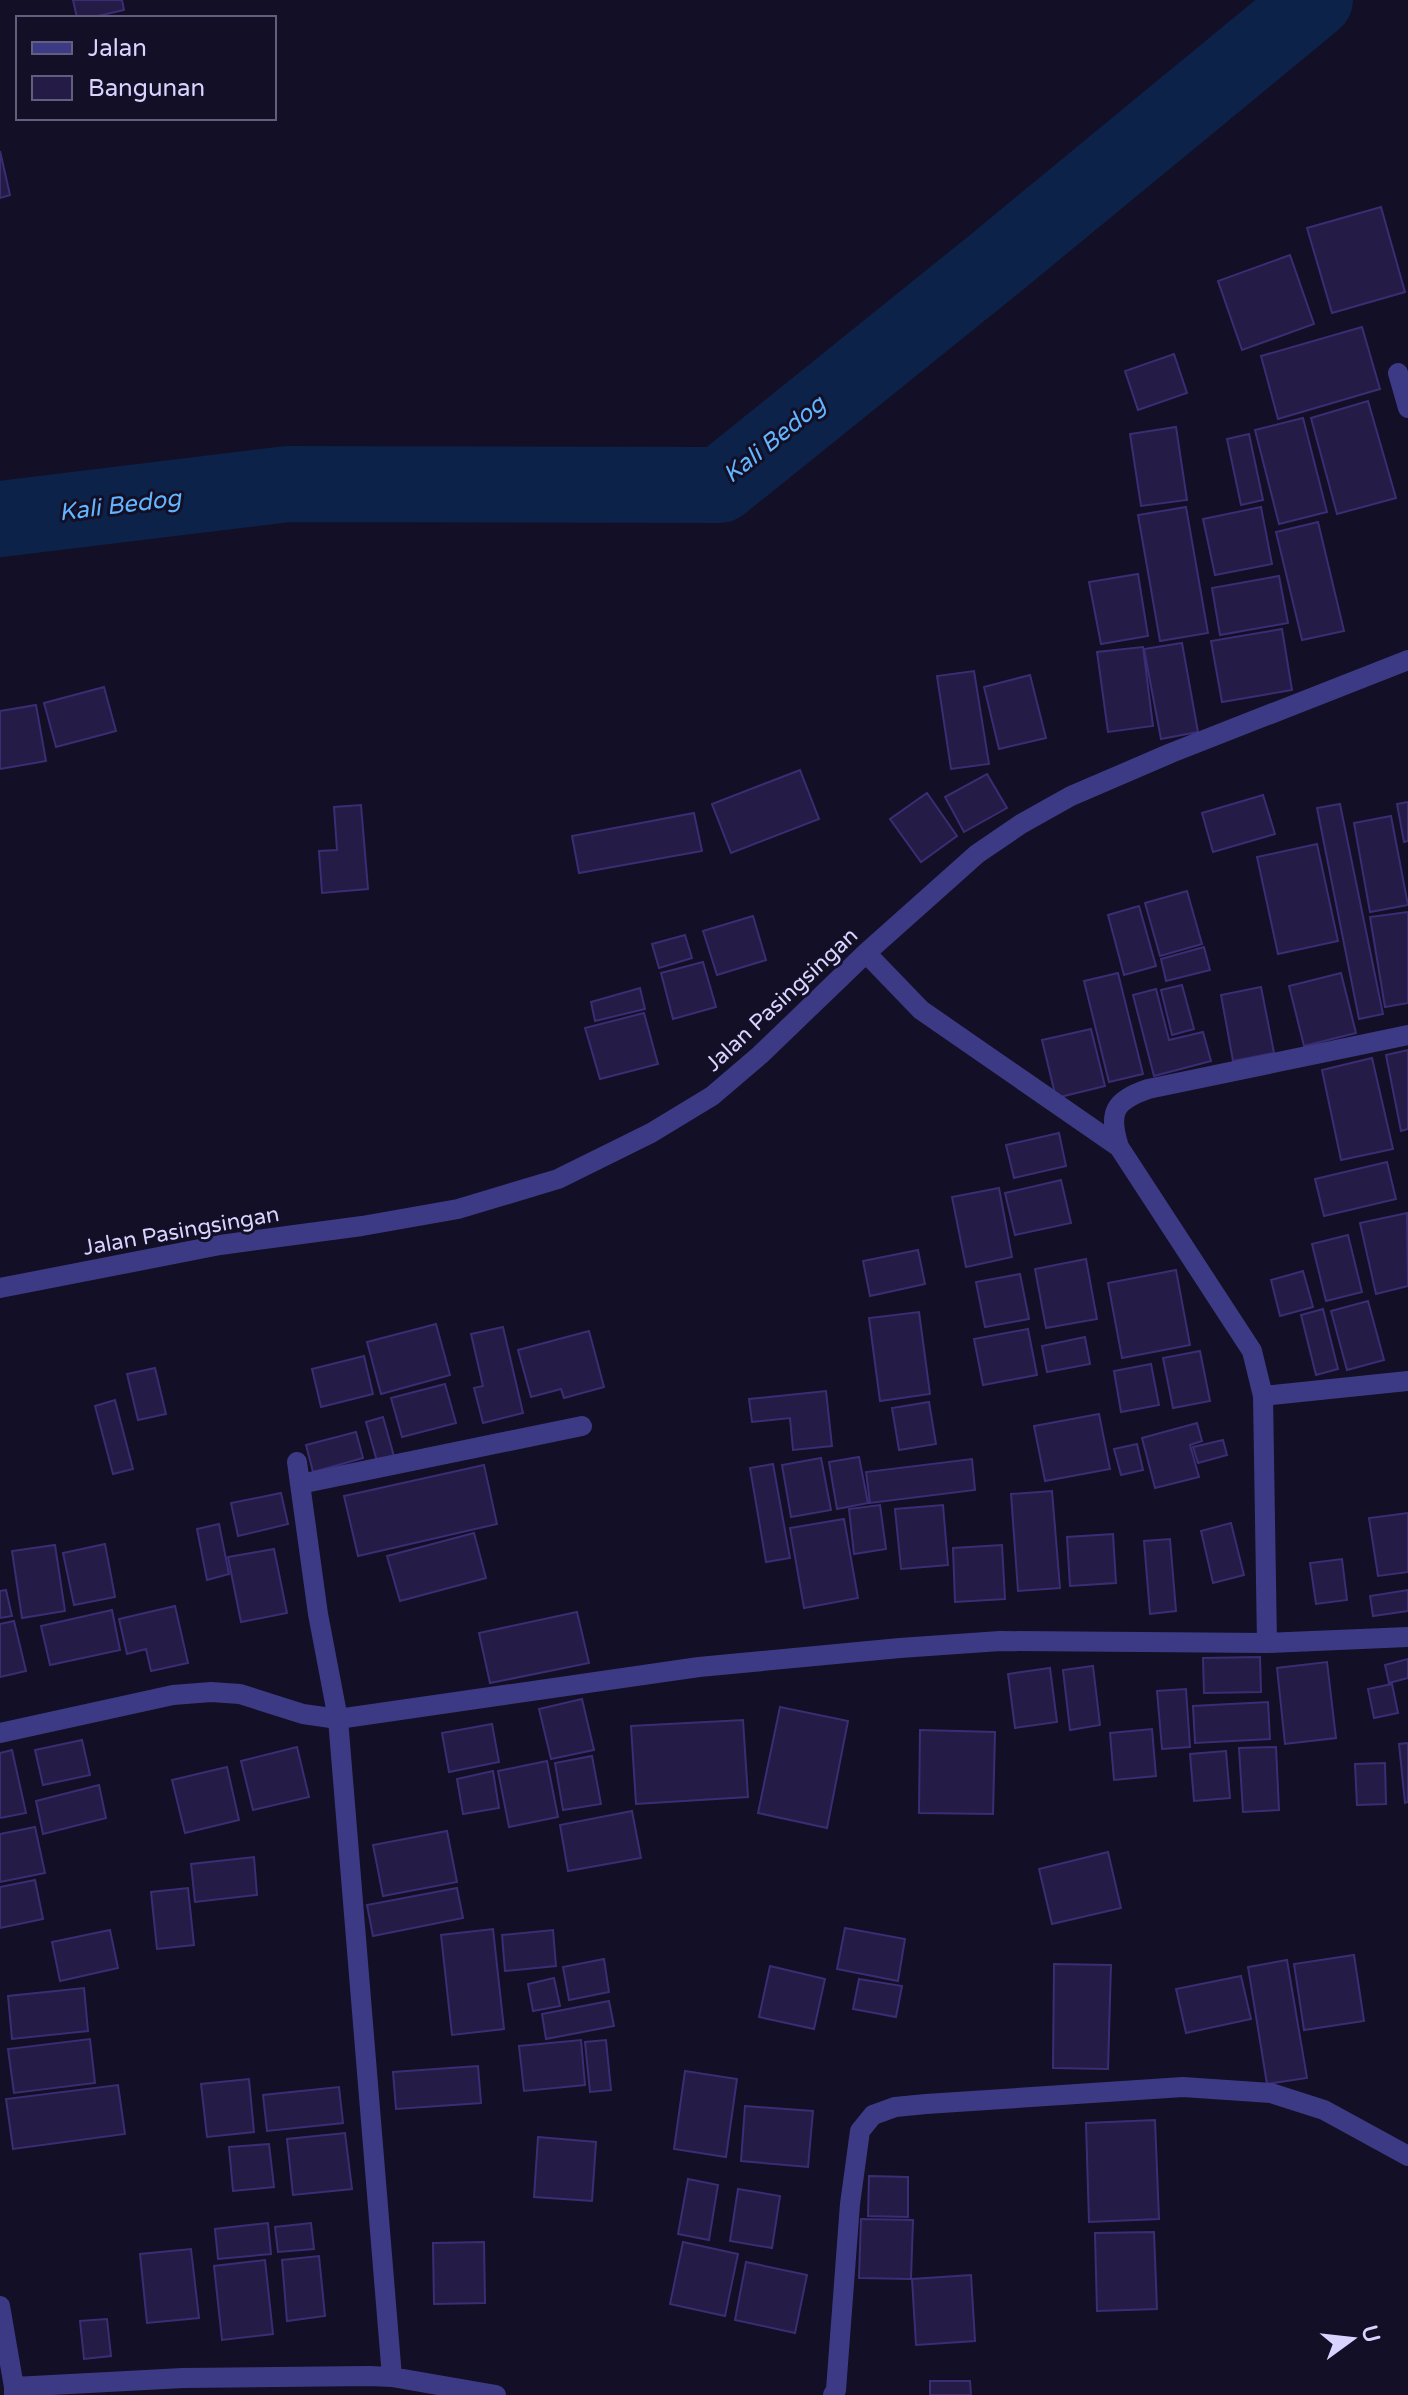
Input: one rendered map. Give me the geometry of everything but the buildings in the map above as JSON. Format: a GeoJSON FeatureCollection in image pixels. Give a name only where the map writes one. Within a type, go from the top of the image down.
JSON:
{"type":"FeatureCollection","features":[{"type":"Feature","properties":{"kind":"street"},"geometry":{"type":"LineString","coordinates":[[1398,373],[1408,408]]}},
{"type":"Feature","properties":{"kind":"street","name":"Jalan Pasingsingan"},"geometry":{"type":"LineString","coordinates":[[0,1288],[220,1245],[362,1226],[458,1209],[558,1179],[651,1133],[712,1096],[872,960],[977,854],[1071,796],[1171,753],[1408,660]]}},
{"type":"Feature","properties":{"kind":"street"},"geometry":{"type":"LineString","coordinates":[[872,960],[921,1010],[1119,1147]]}},
{"type":"Feature","properties":{"kind":"street"},"geometry":{"type":"LineString","coordinates":[[1267,1643],[1263,1396],[1252,1351],[1119,1147],[1113,1129],[1115,1109],[1125,1097],[1148,1089],[1408,1035]]}},
{"type":"Feature","properties":{"kind":"street"},"geometry":{"type":"LineString","coordinates":[[1263,1396],[1408,1381]]}},
{"type":"Feature","properties":{"kind":"street"},"geometry":{"type":"LineString","coordinates":[[300,1484],[582,1426]]}},
{"type":"Feature","properties":{"kind":"street"},"geometry":{"type":"LineString","coordinates":[[297,1462],[318,1614],[338,1719],[392,2377]]}},
{"type":"Feature","properties":{"kind":"street"},"geometry":{"type":"LineString","coordinates":[[0,1733],[173,1695],[211,1692],[240,1694],[303,1714],[338,1719],[803,1655],[1000,1641],[1267,1643],[1408,1637]]}},
{"type":"Feature","properties":{"kind":"street"},"geometry":{"type":"LineString","coordinates":[[833,2395],[836,2390],[852,2190],[860,2131],[873,2115],[895,2107],[926,2104],[1183,2087],[1271,2093],[1324,2110],[1408,2156]]}},
{"type":"Feature","properties":{"kind":"street"},"geometry":{"type":"LineString","coordinates":[[0,2306],[14,2391],[183,2378],[392,2377],[486,2394]]}},
{"type":"Feature","properties":{"kind":"waterway","name":"Kali Bedog"},"geometry":{"type":"LineString","coordinates":[[0,519],[288,484],[720,485],[1315,0]]}}]}
